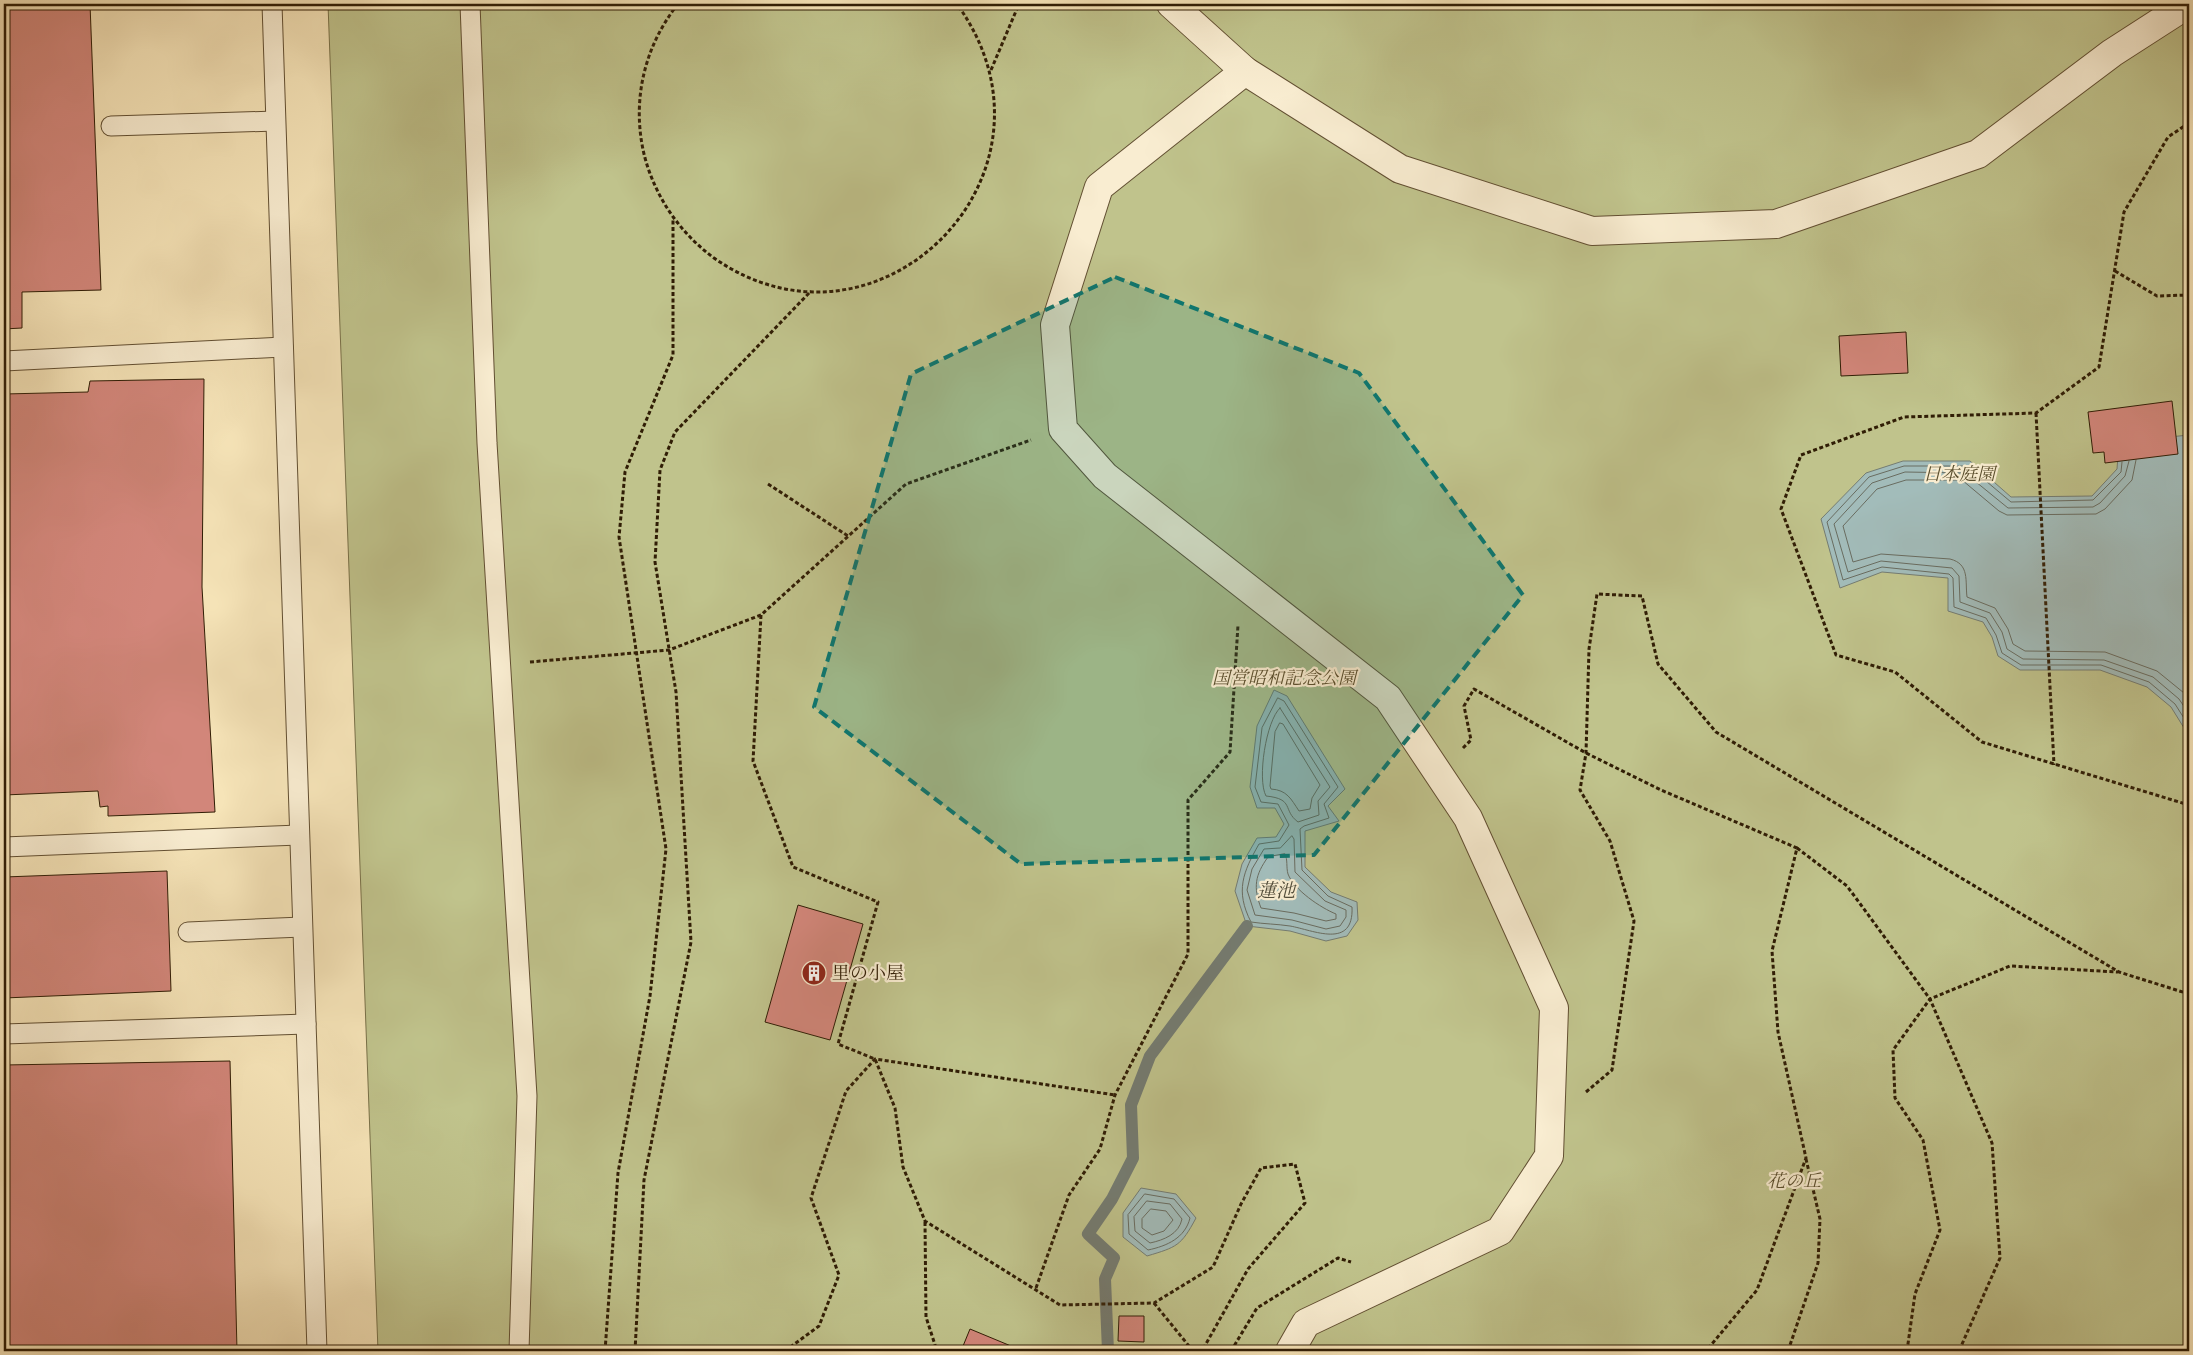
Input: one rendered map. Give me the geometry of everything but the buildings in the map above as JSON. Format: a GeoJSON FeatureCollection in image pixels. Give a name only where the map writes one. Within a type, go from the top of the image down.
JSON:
{"type":"FeatureCollection","features":[{"type":"Feature","properties":{"kind":"street"},"geometry":{"type":"LineString","coordinates":[[1171,4],[1246,71],[1400,169],[1592,231],[1776,224],[1978,154],[2112,53],[2188,4]]}},
{"type":"Feature","properties":{"kind":"street"},"geometry":{"type":"LineString","coordinates":[[1246,71],[1099,187],[1054,325],[1063,429],[1105,476],[1388,698],[1468,818],[1554,1008],[1548,1156],[1500,1231],[1306,1324],[1290,1351]]}},
{"type":"Feature","properties":{"kind":"lane"},"geometry":{"type":"LineString","coordinates":[[272,4],[317,1351]]}},
{"type":"Feature","properties":{"kind":"lane"},"geometry":{"type":"LineString","coordinates":[[470,4],[487,443],[527,1096],[519,1351]]}},
{"type":"Feature","properties":{"kind":"lane"},"geometry":{"type":"LineString","coordinates":[[111,126],[276,121]]}},
{"type":"Feature","properties":{"kind":"lane"},"geometry":{"type":"LineString","coordinates":[[4,361],[283,347]]}},
{"type":"Feature","properties":{"kind":"lane"},"geometry":{"type":"LineString","coordinates":[[4,847],[299,835]]}},
{"type":"Feature","properties":{"kind":"lane"},"geometry":{"type":"LineString","coordinates":[[188,932],[302,927]]}},
{"type":"Feature","properties":{"kind":"lane"},"geometry":{"type":"LineString","coordinates":[[4,1034],[306,1024]]}},
{"type":"Feature","properties":{"kind":"path"},"geometry":{"type":"LineString","coordinates":[[678,4],[655,38],[640,90],[639,117],[642,144],[648,170],[659,194],[673,218],[705,251],[737,272],[765,283],[810,291],[838,290],[865,284],[915,262],[936,245],[955,225],[971,202],[983,178],[991,152],[995,125],[995,97],[990,71],[982,46],[970,22],[957,4]]}},
{"type":"Feature","properties":{"kind":"path"},"geometry":{"type":"LineString","coordinates":[[990,71],[1019,4]]}},
{"type":"Feature","properties":{"kind":"path"},"geometry":{"type":"LineString","coordinates":[[2189,123],[2168,137],[2124,212],[2099,366],[2036,413],[1904,417],[1801,455],[1781,509],[1836,655],[1895,672],[1982,742],[2189,805]]}},
{"type":"Feature","properties":{"kind":"path"},"geometry":{"type":"LineString","coordinates":[[605,1351],[618,1173],[650,996],[666,848],[619,537],[625,472],[673,355],[673,218]]}},
{"type":"Feature","properties":{"kind":"path"},"geometry":{"type":"LineString","coordinates":[[2114,270],[2156,296],[2189,295]]}},
{"type":"Feature","properties":{"kind":"path"},"geometry":{"type":"LineString","coordinates":[[635,1351],[644,1180],[691,942],[676,692],[655,562],[660,470],[675,432],[810,291]]}},
{"type":"Feature","properties":{"kind":"path"},"geometry":{"type":"LineString","coordinates":[[2036,413],[2054,765]]}},
{"type":"Feature","properties":{"kind":"path"},"geometry":{"type":"LineString","coordinates":[[501,664],[669,650],[761,615],[906,484],[1063,429]]}},
{"type":"Feature","properties":{"kind":"path"},"geometry":{"type":"LineString","coordinates":[[768,484],[848,536]]}},
{"type":"Feature","properties":{"kind":"path"},"geometry":{"type":"LineString","coordinates":[[1036,1288],[1069,1195],[1100,1149],[1115,1095],[1188,954],[1188,800],[1230,752],[1240,583]]}},
{"type":"Feature","properties":{"kind":"path"},"geometry":{"type":"LineString","coordinates":[[1550,1123],[1612,1070],[1634,922],[1610,841],[1580,790],[1586,753],[1589,649],[1597,594],[1642,596],[1658,664],[1716,732],[2119,972],[2189,994]]}},
{"type":"Feature","properties":{"kind":"path"},"geometry":{"type":"LineString","coordinates":[[761,615],[753,761],[792,867],[878,902],[838,1044],[876,1059],[1115,1095]]}},
{"type":"Feature","properties":{"kind":"path"},"geometry":{"type":"LineString","coordinates":[[1436,772],[1471,740],[1464,706],[1474,689],[1586,753],[1661,790],[1797,848],[1847,886],[1930,999],[1992,1143],[2000,1258],[1959,1351]]}},
{"type":"Feature","properties":{"kind":"path"},"geometry":{"type":"LineString","coordinates":[[1788,1351],[1818,1263],[1820,1219],[1778,1032],[1772,951],[1797,848]]}},
{"type":"Feature","properties":{"kind":"path"},"geometry":{"type":"LineString","coordinates":[[1907,1351],[1915,1294],[1940,1230],[1923,1140],[1895,1098],[1893,1050],[1930,999],[2010,966],[2119,972]]}},
{"type":"Feature","properties":{"kind":"path"},"geometry":{"type":"LineString","coordinates":[[876,1059],[895,1108],[903,1167],[925,1221],[926,1317],[937,1351]]}},
{"type":"Feature","properties":{"kind":"path"},"geometry":{"type":"LineString","coordinates":[[785,1351],[819,1326],[840,1275],[811,1198],[846,1091],[876,1059]]}},
{"type":"Feature","properties":{"kind":"path"},"geometry":{"type":"LineString","coordinates":[[1706,1351],[1757,1290],[1806,1158]]}},
{"type":"Feature","properties":{"kind":"path"},"geometry":{"type":"LineString","coordinates":[[925,1221],[1036,1288],[1060,1305],[1154,1303],[1213,1267],[1241,1204],[1262,1168],[1294,1164],[1305,1203],[1248,1269],[1202,1351]]}},
{"type":"Feature","properties":{"kind":"path"},"geometry":{"type":"LineString","coordinates":[[1154,1303],[1193,1351]]}},
{"type":"Feature","properties":{"kind":"highlighted area"},"geometry":{"type":"Polygon","coordinates":[[[1115,277],[1359,373],[1523,595],[1314,855],[1021,864],[814,707],[911,374],[1115,277]]]}},
{"type":"Feature","properties":{"kind":"green space","name":"国営昭和記念公園"},"geometry":{"type":"Polygon","coordinates":[[[328,4],[2189,4],[2189,1351],[378,1351],[328,4]]]}},
{"type":"Feature","properties":{"kind":"water"},"geometry":{"type":"Polygon","coordinates":[[[2189,435],[2189,736],[2171,707],[2147,687],[2100,670],[2020,670],[1998,656],[1992,637],[1983,622],[1948,611],[1948,578],[1882,572],[1840,588],[1821,519],[1866,473],[1903,461],[1970,461],[2011,497],[2092,496],[2117,469],[2119,442],[2189,435]]]}},
{"type":"Feature","properties":{"kind":"water","name":"蓮池"},"geometry":{"type":"Polygon","coordinates":[[[1274,690],[1287,696],[1345,789],[1328,806],[1339,821],[1305,831],[1305,867],[1331,892],[1357,902],[1358,920],[1347,936],[1326,941],[1290,931],[1247,926],[1235,891],[1242,864],[1257,838],[1276,837],[1284,824],[1275,808],[1257,808],[1250,787],[1257,726],[1274,690]]]}},
{"type":"Feature","properties":{"kind":"water"},"geometry":{"type":"Polygon","coordinates":[[[1141,1188],[1176,1194],[1196,1218],[1182,1240],[1177,1244],[1147,1256],[1123,1237],[1123,1213],[1141,1188]]]}},
{"type":"Feature","properties":{"kind":"waterway"},"geometry":{"type":"LineString","coordinates":[[1108,1351],[1105,1279],[1114,1258],[1088,1234],[1112,1199],[1133,1158],[1131,1105],[1150,1056],[1247,926]]}},
{"type":"Feature","properties":{"kind":"place","name":"里の小屋"},"geometry":{"type":"Point","coordinates":[814,973]}},
{"type":"Feature","properties":{"kind":"park label","name":"日本庭園"},"geometry":{"type":"Point","coordinates":[1959,474]}},
{"type":"Feature","properties":{"kind":"park label","name":"花の丘"},"geometry":{"type":"Point","coordinates":[1794,1181]}}]}
